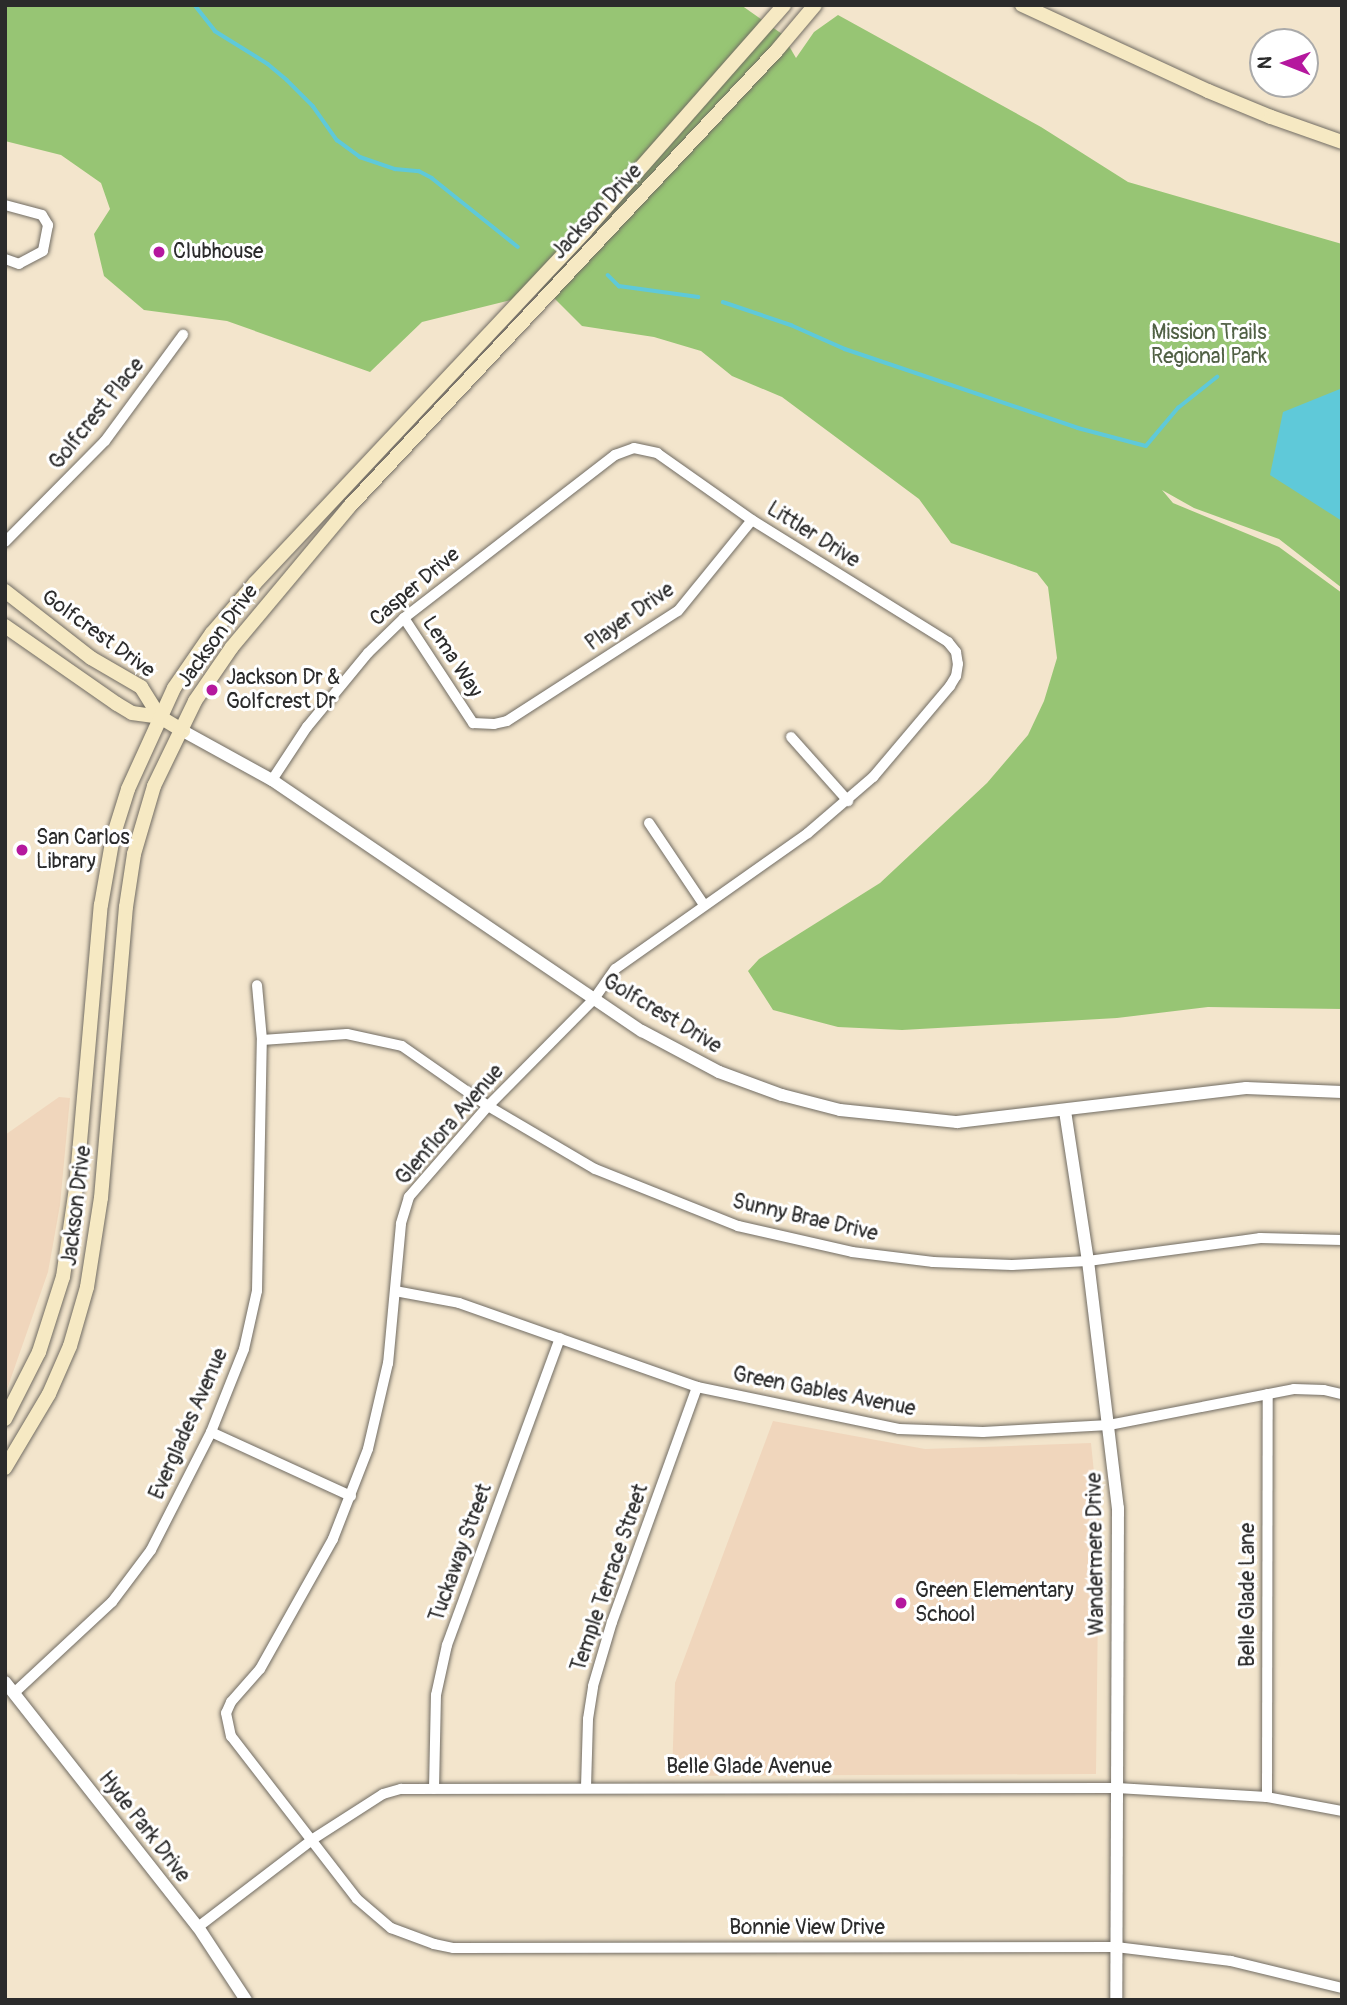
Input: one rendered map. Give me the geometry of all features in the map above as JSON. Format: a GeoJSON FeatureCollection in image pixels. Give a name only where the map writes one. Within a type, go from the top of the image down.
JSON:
{"type":"FeatureCollection","features":[{"type":"Feature","properties":{"kind":"main road","name":"Jackson Drive"},"geometry":{"type":"LineString","coordinates":[[5,1419],[39,1352],[63,1277],[76,1188],[104,886],[113,837],[128,789],[174,688],[212,633],[255,583],[690,116],[784,5]]}},
{"type":"Feature","properties":{"kind":"main road","name":"Jackson Drive"},"geometry":{"type":"LineString","coordinates":[[5,1468],[48,1394],[69,1346],[87,1287],[102,1198],[126,907],[134,854],[154,786],[195,701],[232,647],[349,507],[778,49],[814,5]]}},
{"type":"Feature","properties":{"kind":"main road"},"geometry":{"type":"LineString","coordinates":[[1022,5],[1220,96],[1342,142]]}},
{"type":"Feature","properties":{"kind":"main road","name":"Golfcrest Drive"},"geometry":{"type":"LineString","coordinates":[[5,590],[91,658],[141,687],[160,717]]}},
{"type":"Feature","properties":{"kind":"main road","name":"Golfcrest Drive"},"geometry":{"type":"LineString","coordinates":[[5,626],[132,713],[160,717],[183,730]]}},
{"type":"Feature","properties":{"kind":"street"},"geometry":{"type":"LineString","coordinates":[[5,205],[42,215],[48,225],[43,251],[19,264],[5,259]]}},
{"type":"Feature","properties":{"kind":"street","name":"Golfcrest Place"},"geometry":{"type":"LineString","coordinates":[[5,542],[105,441],[183,335]]}},
{"type":"Feature","properties":{"kind":"street","name":"Littler Drive"},"geometry":{"type":"LineString","coordinates":[[615,455],[634,448],[657,453],[752,520],[948,642],[956,652],[958,664],[950,687]]}},
{"type":"Feature","properties":{"kind":"street","name":"Casper Drive"},"geometry":{"type":"LineString","coordinates":[[272,780],[307,727],[359,664],[404,618],[615,455]]}},
{"type":"Feature","properties":{"kind":"street","name":"Player Drive"},"geometry":{"type":"LineString","coordinates":[[507,721],[678,611],[752,520]]}},
{"type":"Feature","properties":{"kind":"street","name":"Lema Way"},"geometry":{"type":"LineString","coordinates":[[404,618],[472,723],[494,724],[507,721]]}},
{"type":"Feature","properties":{"kind":"street","name":"Glenflora Avenue"},"geometry":{"type":"LineString","coordinates":[[313,1839],[231,1736],[226,1713],[231,1702],[260,1669],[332,1539],[368,1449],[388,1363],[401,1223],[409,1197],[488,1106],[594,999],[615,968],[808,833],[848,801],[873,777],[950,687]]}},
{"type":"Feature","properties":{"kind":"street","name":"Golfcrest Drive"},"geometry":{"type":"LineString","coordinates":[[183,730],[272,780],[642,1031],[719,1072],[782,1095],[840,1110],[957,1122],[1245,1088],[1342,1092]]}},
{"type":"Feature","properties":{"kind":"street"},"geometry":{"type":"LineString","coordinates":[[791,737],[848,801]]}},
{"type":"Feature","properties":{"kind":"street"},"geometry":{"type":"LineString","coordinates":[[649,823],[704,905]]}},
{"type":"Feature","properties":{"kind":"street","name":"Everglades Avenue"},"geometry":{"type":"LineString","coordinates":[[14,1693],[112,1602],[151,1550],[211,1432],[244,1349],[257,1291],[262,1040],[257,985]]}},
{"type":"Feature","properties":{"kind":"street","name":"Sunny Brae Drive"},"geometry":{"type":"LineString","coordinates":[[262,1040],[347,1034],[402,1046],[488,1106],[595,1169],[738,1226],[852,1252],[933,1262],[1012,1265],[1088,1261],[1259,1238],[1342,1240]]}},
{"type":"Feature","properties":{"kind":"street","name":"Wandermere Drive"},"geometry":{"type":"LineString","coordinates":[[1065,1111],[1088,1261],[1118,1508],[1116,2000]]}},
{"type":"Feature","properties":{"kind":"street","name":"Green Gables Avenue"},"geometry":{"type":"LineString","coordinates":[[395,1291],[459,1303],[697,1387],[900,1429],[983,1432],[1109,1424],[1294,1389],[1324,1390],[1342,1394]]}},
{"type":"Feature","properties":{"kind":"street","name":"Tuckaway Street"},"geometry":{"type":"LineString","coordinates":[[434,1789],[436,1695],[447,1645],[560,1338]]}},
{"type":"Feature","properties":{"kind":"street","name":"Temple Terrace Street"},"geometry":{"type":"LineString","coordinates":[[586,1787],[588,1719],[593,1686],[612,1622],[697,1387]]}},
{"type":"Feature","properties":{"kind":"street","name":"Belle Glade Lane"},"geometry":{"type":"LineString","coordinates":[[1267,1797],[1268,1394]]}},
{"type":"Feature","properties":{"kind":"street"},"geometry":{"type":"LineString","coordinates":[[211,1432],[351,1496]]}},
{"type":"Feature","properties":{"kind":"street","name":"Hyde Park Drive"},"geometry":{"type":"LineString","coordinates":[[5,1682],[198,1927],[246,2000]]}},
{"type":"Feature","properties":{"kind":"street","name":"Belle Glade Avenue"},"geometry":{"type":"LineString","coordinates":[[198,1927],[313,1839],[383,1794],[401,1789],[1117,1788],[1267,1797],[1342,1811]]}},
{"type":"Feature","properties":{"kind":"street","name":"Bonnie View Drive"},"geometry":{"type":"LineString","coordinates":[[313,1839],[357,1899],[374,1916],[410,1936],[453,1948],[1116,1947],[1231,1961],[1342,1988]]}},
{"type":"Feature","properties":{"kind":"shaded area"},"geometry":{"type":"Polygon","coordinates":[[[59,1097],[70,1098],[60,1205],[48,1272],[5,1395],[5,1135],[59,1097]]]}},
{"type":"Feature","properties":{"kind":"shaded area","name":"Green Elementary School"},"geometry":{"type":"Polygon","coordinates":[[[773,1421],[925,1449],[1091,1443],[1099,1522],[1096,1774],[672,1776],[675,1683],[773,1421]]]}},
{"type":"Feature","properties":{"kind":"green space","name":"Mission Trails Regional Park"},"geometry":{"type":"Polygon","coordinates":[[[5,5],[741,5],[782,34],[796,58],[814,32],[838,15],[1041,127],[1128,182],[1342,244],[1342,588],[1279,539],[1194,508],[1162,490],[1173,503],[1279,547],[1342,593],[1342,1009],[1208,1007],[1117,1018],[902,1030],[838,1027],[773,1010],[748,971],[759,959],[880,883],[987,783],[1028,735],[1044,701],[1057,658],[1048,587],[1037,573],[951,543],[919,499],[782,397],[732,376],[701,351],[654,337],[582,326],[547,291],[422,322],[370,372],[227,321],[144,310],[104,276],[94,234],[110,209],[101,183],[61,155],[5,141],[5,5]]]}},
{"type":"Feature","properties":{"kind":"water"},"geometry":{"type":"Polygon","coordinates":[[[1340,389],[1342,521],[1270,475],[1283,412],[1340,389]]]}},
{"type":"Feature","properties":{"kind":"waterway"},"geometry":{"type":"LineString","coordinates":[[195,5],[215,31],[268,64],[287,80],[313,106],[337,140],[360,157],[395,169],[419,171],[432,178],[518,247]]}},
{"type":"Feature","properties":{"kind":"waterway"},"geometry":{"type":"LineString","coordinates":[[608,275],[619,286],[698,297]]}},
{"type":"Feature","properties":{"kind":"waterway"},"geometry":{"type":"LineString","coordinates":[[723,302],[791,325],[845,349],[1078,428],[1146,446],[1178,408],[1217,377]]}},
{"type":"Feature","properties":{"kind":"place","name":"Clubhouse"},"geometry":{"type":"Point","coordinates":[159,252]}},
{"type":"Feature","properties":{"kind":"place","name":"Jackson Dr & Golfcrest Dr"},"geometry":{"type":"Point","coordinates":[212,690]}},
{"type":"Feature","properties":{"kind":"place","name":"San Carlos Library"},"geometry":{"type":"Point","coordinates":[22,850]}},
{"type":"Feature","properties":{"kind":"place","name":"Green Elementary School"},"geometry":{"type":"Point","coordinates":[901,1603]}}]}
